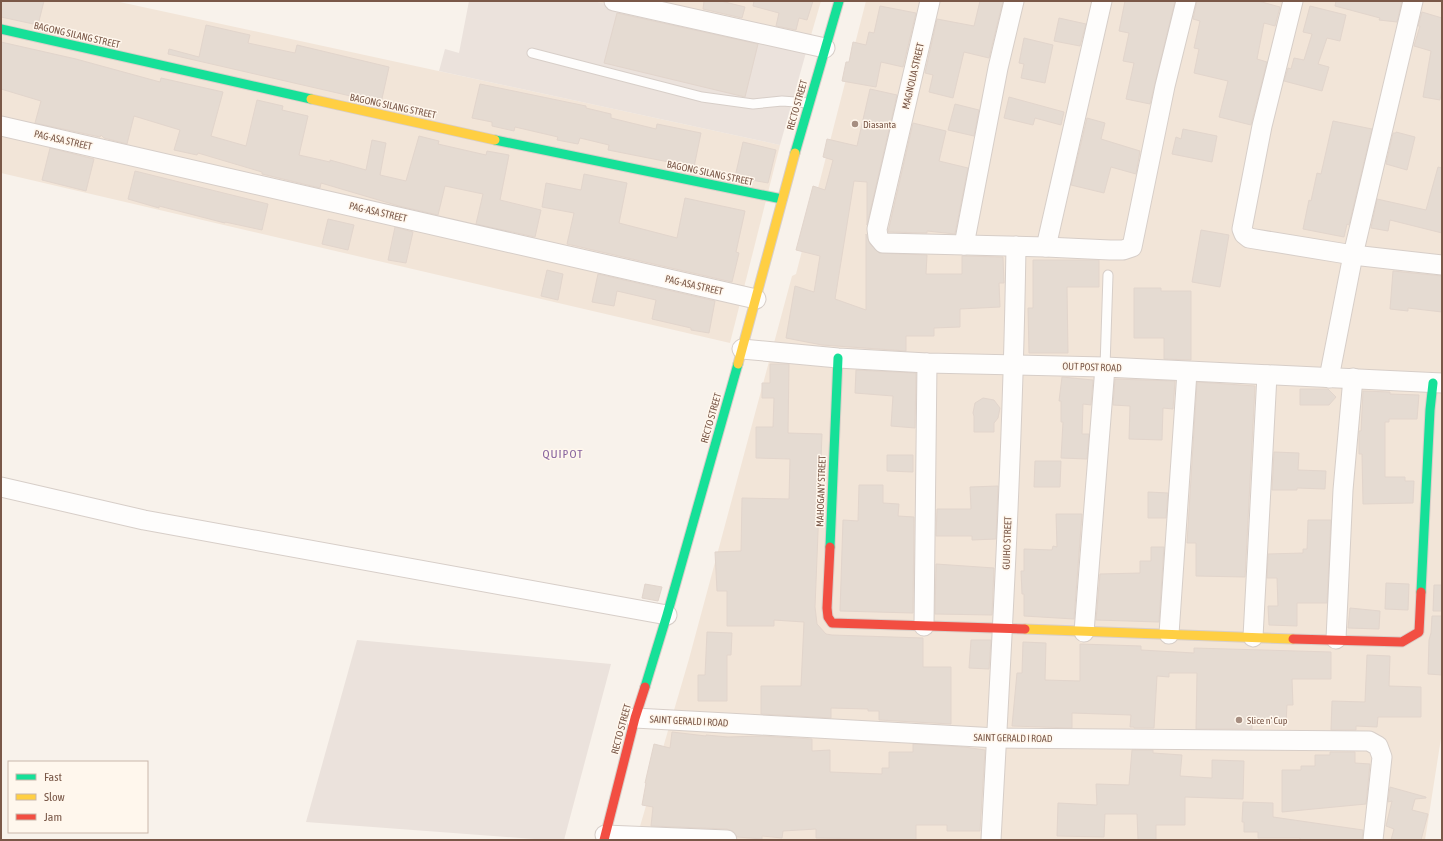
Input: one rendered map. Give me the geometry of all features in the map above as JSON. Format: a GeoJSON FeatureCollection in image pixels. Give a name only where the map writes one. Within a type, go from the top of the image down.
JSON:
{"type":"FeatureCollection","features":[{"type":"Feature","properties":{"kind":"street"},"geometry":{"type":"LineString","coordinates":[[614,1],[825,48]]}},
{"type":"Feature","properties":{"kind":"street","name":"RECTO STREET"},"geometry":{"type":"LineString","coordinates":[[605,838],[635,718],[667,615],[756,299],[782,199],[839,1]]}},
{"type":"Feature","properties":{"kind":"street","name":"MAGNOLIA STREET"},"geometry":{"type":"LineString","coordinates":[[930,1],[876,229],[878,237],[883,243],[964,246]]}},
{"type":"Feature","properties":{"kind":"street"},"geometry":{"type":"LineString","coordinates":[[1014,1],[998,68],[964,246],[1016,246],[1110,250],[1123,250],[1132,247],[1165,86],[1186,1]]}},
{"type":"Feature","properties":{"kind":"street"},"geometry":{"type":"LineString","coordinates":[[1046,247],[1102,1]]}},
{"type":"Feature","properties":{"kind":"street"},"geometry":{"type":"LineString","coordinates":[[1293,1],[1262,126],[1242,229],[1244,234],[1249,238],[1352,255],[1442,265]]}},
{"type":"Feature","properties":{"kind":"street"},"geometry":{"type":"LineString","coordinates":[[1329,378],[1352,255],[1413,1]]}},
{"type":"Feature","properties":{"kind":"street","name":"BAGONG SILANG STREET"},"geometry":{"type":"LineString","coordinates":[[1,29],[406,121],[782,199]]}},
{"type":"Feature","properties":{"kind":"street","name":"PAG-ASA STREET"},"geometry":{"type":"LineString","coordinates":[[1,126],[756,299]]}},
{"type":"Feature","properties":{"kind":"street","name":"GUIHO STREET"},"geometry":{"type":"LineString","coordinates":[[991,840],[1003,628],[1014,366],[1016,246]]}},
{"type":"Feature","properties":{"kind":"street","name":"OUT POST ROAD"},"geometry":{"type":"LineString","coordinates":[[742,349],[838,358],[927,363],[1105,367],[1438,383]]}},
{"type":"Feature","properties":{"kind":"street","name":"MAHOGANY STREET"},"geometry":{"type":"LineString","coordinates":[[838,358],[827,608],[828,617],[832,623],[924,626]]}},
{"type":"Feature","properties":{"kind":"street"},"geometry":{"type":"LineString","coordinates":[[927,363],[924,626],[1402,642],[1419,632],[1430,410],[1438,383]]}},
{"type":"Feature","properties":{"kind":"street"},"geometry":{"type":"LineString","coordinates":[[1084,632],[1105,367]]}},
{"type":"Feature","properties":{"kind":"street"},"geometry":{"type":"LineString","coordinates":[[1169,634],[1187,372]]}},
{"type":"Feature","properties":{"kind":"street"},"geometry":{"type":"LineString","coordinates":[[1253,638],[1268,375]]}},
{"type":"Feature","properties":{"kind":"street"},"geometry":{"type":"LineString","coordinates":[[1336,639],[1343,490],[1353,378]]}},
{"type":"Feature","properties":{"kind":"street"},"geometry":{"type":"LineString","coordinates":[[1,487],[144,520],[667,615]]}},
{"type":"Feature","properties":{"kind":"street","name":"SAINT GERALD I ROAD"},"geometry":{"type":"LineString","coordinates":[[635,718],[997,738],[1369,741],[1378,746],[1382,757],[1373,840]]}},
{"type":"Feature","properties":{"kind":"street"},"geometry":{"type":"LineString","coordinates":[[605,838],[727,840]]}},
{"type":"Feature","properties":{"kind":"lane"},"geometry":{"type":"LineString","coordinates":[[532,53],[702,97],[753,104],[782,101],[809,103]]}},
{"type":"Feature","properties":{"kind":"lane"},"geometry":{"type":"LineString","coordinates":[[1105,367],[1108,275]]}},
{"type":"Feature","properties":{"kind":"shaded area"},"geometry":{"type":"Polygon","coordinates":[[[1,1],[115,1],[780,145],[730,343],[1,173],[1,1]]]}},
{"type":"Feature","properties":{"kind":"shaded area"},"geometry":{"type":"Polygon","coordinates":[[[469,1],[593,1],[807,49],[780,145],[439,71],[445,49],[459,53],[469,1]]]}},
{"type":"Feature","properties":{"kind":"shaded area"},"geometry":{"type":"Polygon","coordinates":[[[593,1],[821,1],[807,49],[593,1]]]}},
{"type":"Feature","properties":{"kind":"shaded area"},"geometry":{"type":"Polygon","coordinates":[[[866,1],[1442,1],[1442,732],[1425,840],[636,840],[689,659],[792,276],[796,274],[866,1]]]}},
{"type":"Feature","properties":{"kind":"shaded area"},"geometry":{"type":"Polygon","coordinates":[[[357,640],[611,664],[564,840],[306,822],[357,640]]]}},
{"type":"Feature","properties":{"kind":"building"},"geometry":{"type":"Polygon","coordinates":[[[1,1],[44,1],[38,25],[1,17],[1,1]]]}},
{"type":"Feature","properties":{"kind":"building"},"geometry":{"type":"Polygon","coordinates":[[[704,1],[721,1],[745,7],[742,18],[703,9],[704,1]]]}},
{"type":"Feature","properties":{"kind":"building"},"geometry":{"type":"Polygon","coordinates":[[[754,1],[813,1],[807,20],[799,18],[796,30],[776,26],[779,13],[753,6],[754,1]]]}},
{"type":"Feature","properties":{"kind":"building"},"geometry":{"type":"Polygon","coordinates":[[[980,1],[1003,1],[989,58],[964,52],[953,98],[929,92],[933,75],[925,73],[937,19],[974,26],[980,1]]]}},
{"type":"Feature","properties":{"kind":"building"},"geometry":{"type":"Polygon","coordinates":[[[1125,1],[1175,1],[1150,104],[1126,99],[1134,63],[1123,61],[1129,33],[1119,31],[1125,1]]]}},
{"type":"Feature","properties":{"kind":"building"},"geometry":{"type":"Polygon","coordinates":[[[1197,1],[1258,1],[1280,7],[1275,26],[1264,23],[1257,59],[1267,62],[1251,125],[1219,117],[1228,81],[1194,73],[1199,49],[1194,48],[1200,21],[1193,19],[1197,1]]]}},
{"type":"Feature","properties":{"kind":"building"},"geometry":{"type":"Polygon","coordinates":[[[1336,1],[1402,1],[1397,22],[1379,20],[1380,18],[1335,6],[1336,1]]]}},
{"type":"Feature","properties":{"kind":"building"},"geometry":{"type":"Polygon","coordinates":[[[880,6],[916,13],[903,67],[881,62],[876,87],[842,81],[846,62],[849,62],[853,42],[866,45],[869,32],[874,33],[880,6]]]}},
{"type":"Feature","properties":{"kind":"building"},"geometry":{"type":"Polygon","coordinates":[[[1310,6],[1346,15],[1340,41],[1327,38],[1318,64],[1329,67],[1322,91],[1284,81],[1288,68],[1291,69],[1294,58],[1304,60],[1312,34],[1303,32],[1310,6]]]}},
{"type":"Feature","properties":{"kind":"building"},"geometry":{"type":"Polygon","coordinates":[[[1422,12],[1442,18],[1442,89],[1440,100],[1423,97],[1431,51],[1414,46],[1420,26],[1418,26],[1422,12]]]}},
{"type":"Feature","properties":{"kind":"building"},"geometry":{"type":"Polygon","coordinates":[[[617,13],[758,44],[745,97],[604,63],[617,13]]]}},
{"type":"Feature","properties":{"kind":"building"},"geometry":{"type":"Polygon","coordinates":[[[1059,18],[1086,24],[1080,46],[1054,41],[1059,18]]]}},
{"type":"Feature","properties":{"kind":"building"},"geometry":{"type":"Polygon","coordinates":[[[206,25],[250,35],[248,43],[295,53],[297,45],[389,67],[381,103],[168,54],[169,49],[199,57],[206,25]]]}},
{"type":"Feature","properties":{"kind":"building"},"geometry":{"type":"Polygon","coordinates":[[[1024,38],[1053,45],[1045,83],[1021,78],[1024,64],[1019,63],[1024,38]]]}},
{"type":"Feature","properties":{"kind":"building"},"geometry":{"type":"Polygon","coordinates":[[[1,42],[76,59],[160,82],[161,78],[223,92],[211,136],[246,146],[257,100],[283,106],[282,110],[308,116],[299,155],[330,162],[330,160],[366,170],[372,140],[386,143],[380,175],[406,181],[419,136],[439,141],[438,144],[486,155],[487,151],[509,155],[500,200],[541,210],[535,237],[476,224],[483,194],[445,186],[438,215],[399,206],[321,183],[320,188],[262,174],[262,172],[198,153],[197,155],[174,150],[180,130],[134,116],[127,144],[104,138],[101,135],[100,137],[35,123],[41,101],[1,89],[1,42]]]}},
{"type":"Feature","properties":{"kind":"building"},"geometry":{"type":"Polygon","coordinates":[[[480,84],[586,106],[586,108],[611,114],[611,118],[656,129],[657,124],[701,133],[694,167],[608,150],[609,145],[580,138],[578,144],[557,140],[558,137],[515,127],[514,131],[492,126],[492,122],[472,118],[480,84]]]}},
{"type":"Feature","properties":{"kind":"building"},"geometry":{"type":"Polygon","coordinates":[[[870,89],[897,95],[867,225],[867,182],[854,181],[835,299],[866,310],[866,234],[870,244],[879,253],[927,255],[926,274],[962,274],[962,256],[1003,257],[1004,283],[999,283],[1000,307],[960,309],[960,327],[934,328],[934,336],[906,336],[906,351],[822,345],[786,338],[795,286],[814,292],[820,256],[796,250],[813,186],[825,190],[833,160],[823,157],[827,139],[857,146],[870,89]]]}},
{"type":"Feature","properties":{"kind":"building"},"geometry":{"type":"Polygon","coordinates":[[[1009,97],[1064,112],[1061,125],[1035,118],[1033,125],[1004,118],[1009,97]]]}},
{"type":"Feature","properties":{"kind":"building"},"geometry":{"type":"Polygon","coordinates":[[[955,104],[979,110],[974,136],[948,130],[955,104]]]}},
{"type":"Feature","properties":{"kind":"building"},"geometry":{"type":"Polygon","coordinates":[[[1087,118],[1105,123],[1101,139],[1140,151],[1136,174],[1111,167],[1104,193],[1071,185],[1087,118]]]}},
{"type":"Feature","properties":{"kind":"building"},"geometry":{"type":"Polygon","coordinates":[[[1333,121],[1372,129],[1349,225],[1347,224],[1344,237],[1303,229],[1309,200],[1311,201],[1317,173],[1321,174],[1333,121]]]}},
{"type":"Feature","properties":{"kind":"building"},"geometry":{"type":"Polygon","coordinates":[[[913,123],[946,131],[939,161],[968,168],[955,234],[927,231],[927,233],[888,232],[913,123]]]}},
{"type":"Feature","properties":{"kind":"building"},"geometry":{"type":"Polygon","coordinates":[[[1183,129],[1217,136],[1212,162],[1172,154],[1176,137],[1181,139],[1183,129]]]}},
{"type":"Feature","properties":{"kind":"building"},"geometry":{"type":"Polygon","coordinates":[[[1396,132],[1415,137],[1407,170],[1386,164],[1393,133],[1396,132]]]}},
{"type":"Feature","properties":{"kind":"building"},"geometry":{"type":"Polygon","coordinates":[[[743,142],[776,150],[768,183],[735,177],[743,142]]]}},
{"type":"Feature","properties":{"kind":"building"},"geometry":{"type":"Polygon","coordinates":[[[50,148],[94,159],[86,191],[42,180],[50,148]]]}},
{"type":"Feature","properties":{"kind":"building"},"geometry":{"type":"Polygon","coordinates":[[[1438,167],[1442,168],[1442,233],[1390,220],[1388,231],[1371,228],[1377,199],[1426,210],[1438,167]]]}},
{"type":"Feature","properties":{"kind":"building"},"geometry":{"type":"Polygon","coordinates":[[[135,171],[268,204],[262,230],[225,223],[159,206],[159,208],[128,199],[135,171]]]}},
{"type":"Feature","properties":{"kind":"building"},"geometry":{"type":"Polygon","coordinates":[[[584,174],[627,183],[619,223],[677,238],[685,198],[745,211],[736,252],[739,253],[732,282],[567,244],[574,213],[542,207],[546,183],[581,190],[584,174]]]}},
{"type":"Feature","properties":{"kind":"building"},"geometry":{"type":"Polygon","coordinates":[[[328,219],[354,225],[348,250],[322,244],[328,219]]]}},
{"type":"Feature","properties":{"kind":"building"},"geometry":{"type":"Polygon","coordinates":[[[395,227],[413,232],[406,263],[388,260],[395,227]]]}},
{"type":"Feature","properties":{"kind":"building"},"geometry":{"type":"Polygon","coordinates":[[[1201,230],[1229,235],[1220,287],[1192,282],[1201,230]]]}},
{"type":"Feature","properties":{"kind":"building"},"geometry":{"type":"Polygon","coordinates":[[[1033,260],[1099,260],[1099,287],[1067,287],[1068,353],[1029,353],[1028,308],[1033,308],[1033,260]]]}},
{"type":"Feature","properties":{"kind":"building"},"geometry":{"type":"Polygon","coordinates":[[[547,270],[563,274],[558,300],[541,296],[547,270]]]}},
{"type":"Feature","properties":{"kind":"building"},"geometry":{"type":"Polygon","coordinates":[[[1393,271],[1442,276],[1442,312],[1408,308],[1408,311],[1390,309],[1393,271]]]}},
{"type":"Feature","properties":{"kind":"building"},"geometry":{"type":"Polygon","coordinates":[[[598,274],[715,301],[709,333],[691,330],[691,328],[652,319],[656,300],[617,291],[614,306],[592,302],[598,274]]]}},
{"type":"Feature","properties":{"kind":"building"},"geometry":{"type":"Polygon","coordinates":[[[1134,288],[1161,288],[1161,291],[1191,291],[1191,360],[1164,359],[1164,338],[1134,338],[1134,288]]]}},
{"type":"Feature","properties":{"kind":"building"},"geometry":{"type":"Polygon","coordinates":[[[770,364],[789,364],[788,433],[822,434],[815,607],[817,624],[826,634],[832,635],[923,638],[923,667],[951,667],[951,724],[879,720],[879,711],[868,711],[868,709],[831,708],[831,718],[761,714],[761,686],[801,686],[804,622],[774,620],[774,626],[727,626],[727,591],[717,591],[715,552],[741,551],[742,498],[789,499],[790,459],[756,458],[756,427],[773,427],[774,398],[762,398],[762,383],[770,383],[770,364]]]}},
{"type":"Feature","properties":{"kind":"building"},"geometry":{"type":"Polygon","coordinates":[[[856,370],[916,373],[915,428],[891,426],[893,396],[855,393],[856,370]]]}},
{"type":"Feature","properties":{"kind":"building"},"geometry":{"type":"Polygon","coordinates":[[[1062,377],[1093,380],[1091,405],[1083,404],[1082,434],[1089,434],[1087,459],[1061,458],[1063,422],[1061,422],[1061,401],[1059,401],[1062,377]]]}},
{"type":"Feature","properties":{"kind":"building"},"geometry":{"type":"Polygon","coordinates":[[[1115,379],[1175,381],[1173,409],[1163,408],[1162,440],[1129,439],[1130,406],[1113,405],[1115,379]]]}},
{"type":"Feature","properties":{"kind":"building"},"geometry":{"type":"Polygon","coordinates":[[[1197,382],[1255,386],[1245,577],[1196,576],[1196,543],[1187,543],[1197,382]]]}},
{"type":"Feature","properties":{"kind":"building"},"geometry":{"type":"Polygon","coordinates":[[[1300,389],[1328,389],[1336,397],[1329,405],[1300,405],[1300,389]]]}},
{"type":"Feature","properties":{"kind":"building"},"geometry":{"type":"Polygon","coordinates":[[[1363,391],[1419,395],[1417,419],[1389,419],[1389,422],[1385,422],[1385,477],[1405,477],[1405,481],[1414,481],[1413,503],[1363,504],[1362,454],[1359,454],[1359,431],[1361,431],[1363,391]]]}},
{"type":"Feature","properties":{"kind":"building"},"geometry":{"type":"Polygon","coordinates":[[[983,398],[994,400],[1000,408],[998,418],[994,423],[994,432],[974,432],[973,413],[975,403],[983,398]]]}},
{"type":"Feature","properties":{"kind":"building"},"geometry":{"type":"Polygon","coordinates":[[[1274,452],[1299,453],[1298,470],[1326,471],[1325,489],[1297,488],[1297,490],[1272,490],[1274,452]]]}},
{"type":"Feature","properties":{"kind":"building"},"geometry":{"type":"Polygon","coordinates":[[[887,455],[913,455],[913,472],[887,471],[887,455]]]}},
{"type":"Feature","properties":{"kind":"building"},"geometry":{"type":"Polygon","coordinates":[[[1035,461],[1061,461],[1060,487],[1034,487],[1035,461]]]}},
{"type":"Feature","properties":{"kind":"building"},"geometry":{"type":"Polygon","coordinates":[[[859,485],[883,485],[883,503],[899,504],[898,516],[914,517],[913,613],[840,611],[843,520],[858,521],[859,485]]]}},
{"type":"Feature","properties":{"kind":"building"},"geometry":{"type":"Polygon","coordinates":[[[998,486],[996,539],[972,540],[972,536],[936,536],[937,509],[971,509],[970,487],[998,486]]]}},
{"type":"Feature","properties":{"kind":"building"},"geometry":{"type":"Polygon","coordinates":[[[1148,492],[1168,493],[1166,518],[1148,518],[1148,492]]]}},
{"type":"Feature","properties":{"kind":"building"},"geometry":{"type":"Polygon","coordinates":[[[1056,514],[1082,514],[1074,619],[1024,616],[1024,594],[1022,594],[1021,571],[1024,571],[1024,549],[1052,550],[1053,546],[1057,547],[1056,514]]]}},
{"type":"Feature","properties":{"kind":"building"},"geometry":{"type":"Polygon","coordinates":[[[1308,520],[1331,520],[1327,603],[1297,603],[1297,626],[1269,625],[1268,606],[1278,606],[1277,578],[1267,578],[1268,554],[1303,553],[1303,549],[1307,549],[1308,520]]]}},
{"type":"Feature","properties":{"kind":"building"},"geometry":{"type":"Polygon","coordinates":[[[1151,547],[1164,547],[1159,622],[1096,620],[1100,574],[1140,573],[1140,561],[1151,561],[1151,547]]]}},
{"type":"Feature","properties":{"kind":"building"},"geometry":{"type":"Polygon","coordinates":[[[936,564],[994,568],[992,615],[935,614],[936,564]]]}},
{"type":"Feature","properties":{"kind":"building"},"geometry":{"type":"Polygon","coordinates":[[[1386,583],[1409,584],[1408,610],[1385,609],[1386,583]]]}},
{"type":"Feature","properties":{"kind":"building"},"geometry":{"type":"Polygon","coordinates":[[[645,584],[662,587],[658,601],[642,598],[645,584]]]}},
{"type":"Feature","properties":{"kind":"building"},"geometry":{"type":"Polygon","coordinates":[[[1434,585],[1442,585],[1442,611],[1433,611],[1434,585]]]}},
{"type":"Feature","properties":{"kind":"building"},"geometry":{"type":"Polygon","coordinates":[[[1350,608],[1380,611],[1379,629],[1348,628],[1350,608]]]}},
{"type":"Feature","properties":{"kind":"building"},"geometry":{"type":"Polygon","coordinates":[[[1432,616],[1442,616],[1442,675],[1428,674],[1429,640],[1432,616]]]}},
{"type":"Feature","properties":{"kind":"building"},"geometry":{"type":"Polygon","coordinates":[[[707,632],[732,633],[731,655],[727,655],[727,701],[698,701],[698,675],[705,675],[707,632]]]}},
{"type":"Feature","properties":{"kind":"building"},"geometry":{"type":"Polygon","coordinates":[[[971,640],[991,640],[989,669],[969,668],[971,640]]]}},
{"type":"Feature","properties":{"kind":"building"},"geometry":{"type":"Polygon","coordinates":[[[1023,642],[1046,643],[1045,680],[1080,681],[1080,644],[1141,646],[1141,650],[1194,653],[1194,648],[1331,652],[1331,679],[1292,679],[1293,705],[1287,705],[1286,723],[1252,722],[1252,729],[1196,729],[1197,673],[1169,673],[1169,677],[1157,676],[1154,728],[1130,727],[1131,715],[1072,713],[1072,728],[1012,726],[1017,673],[1022,673],[1023,642]]]}},
{"type":"Feature","properties":{"kind":"building"},"geometry":{"type":"Polygon","coordinates":[[[1367,655],[1390,656],[1389,686],[1421,687],[1421,717],[1378,717],[1377,727],[1356,726],[1356,730],[1331,730],[1332,701],[1365,702],[1367,655]]]}},
{"type":"Feature","properties":{"kind":"building"},"geometry":{"type":"Polygon","coordinates":[[[672,732],[706,736],[761,736],[812,739],[812,751],[830,750],[830,772],[882,774],[882,768],[889,768],[889,752],[913,752],[913,744],[964,747],[985,750],[980,831],[947,831],[947,825],[916,825],[916,840],[816,838],[816,829],[783,831],[782,838],[762,836],[762,839],[737,837],[733,831],[727,829],[651,826],[653,807],[642,805],[645,783],[654,744],[670,748],[672,732]]]}},
{"type":"Feature","properties":{"kind":"building"},"geometry":{"type":"Polygon","coordinates":[[[1132,750],[1153,750],[1153,753],[1182,755],[1180,776],[1212,778],[1212,760],[1244,761],[1243,799],[1185,797],[1185,825],[1156,825],[1156,840],[1138,840],[1137,814],[1105,814],[1104,837],[1057,836],[1058,803],[1097,805],[1096,784],[1129,785],[1132,750]]]}},
{"type":"Feature","properties":{"kind":"building"},"geometry":{"type":"Polygon","coordinates":[[[1330,752],[1355,752],[1355,763],[1370,764],[1366,804],[1282,812],[1282,770],[1301,770],[1301,766],[1315,766],[1315,755],[1330,755],[1330,752]]]}},
{"type":"Feature","properties":{"kind":"building"},"geometry":{"type":"Polygon","coordinates":[[[1390,787],[1426,797],[1415,799],[1412,810],[1428,814],[1421,840],[1391,840],[1394,829],[1386,826],[1392,801],[1388,802],[1390,787]]]}},
{"type":"Feature","properties":{"kind":"building"},"geometry":{"type":"Polygon","coordinates":[[[1243,802],[1273,803],[1273,817],[1363,830],[1362,840],[1258,838],[1258,832],[1244,832],[1244,822],[1242,822],[1243,802]]]}},
{"type":"Feature","properties":{"kind":"traffic: fast"},"geometry":{"type":"LineString","coordinates":[[795,153],[839,1]]}},
{"type":"Feature","properties":{"kind":"traffic: fast"},"geometry":{"type":"LineString","coordinates":[[1,29],[311,99]]}},
{"type":"Feature","properties":{"kind":"traffic: fast"},"geometry":{"type":"LineString","coordinates":[[495,140],[782,199]]}},
{"type":"Feature","properties":{"kind":"traffic: fast"},"geometry":{"type":"LineString","coordinates":[[830,547],[838,358]]}},
{"type":"Feature","properties":{"kind":"traffic: fast"},"geometry":{"type":"LineString","coordinates":[[645,687],[667,615],[738,364]]}},
{"type":"Feature","properties":{"kind":"traffic: fast"},"geometry":{"type":"LineString","coordinates":[[1421,592],[1430,410],[1433,383]]}},
{"type":"Feature","properties":{"kind":"traffic: slow"},"geometry":{"type":"LineString","coordinates":[[311,99],[495,140]]}},
{"type":"Feature","properties":{"kind":"traffic: slow"},"geometry":{"type":"LineString","coordinates":[[738,364],[795,153]]}},
{"type":"Feature","properties":{"kind":"traffic: slow"},"geometry":{"type":"LineString","coordinates":[[1025,629],[1293,639]]}},
{"type":"Feature","properties":{"kind":"traffic: jam"},"geometry":{"type":"LineString","coordinates":[[830,547],[827,608],[828,617],[832,623],[1025,629]]}},
{"type":"Feature","properties":{"kind":"traffic: jam"},"geometry":{"type":"LineString","coordinates":[[1293,639],[1402,642],[1419,632],[1421,592]]}},
{"type":"Feature","properties":{"kind":"traffic: jam"},"geometry":{"type":"LineString","coordinates":[[604,840],[635,718],[645,687]]}},
{"type":"Feature","properties":{"kind":"place","name":"Diasanta"},"geometry":{"type":"Point","coordinates":[855,124]}},
{"type":"Feature","properties":{"kind":"place","name":"Slice n' Cup"},"geometry":{"type":"Point","coordinates":[1239,720]}},
{"type":"Feature","properties":{"kind":"district","name":"QUIPOT"},"geometry":{"type":"Point","coordinates":[563,454]}}]}
